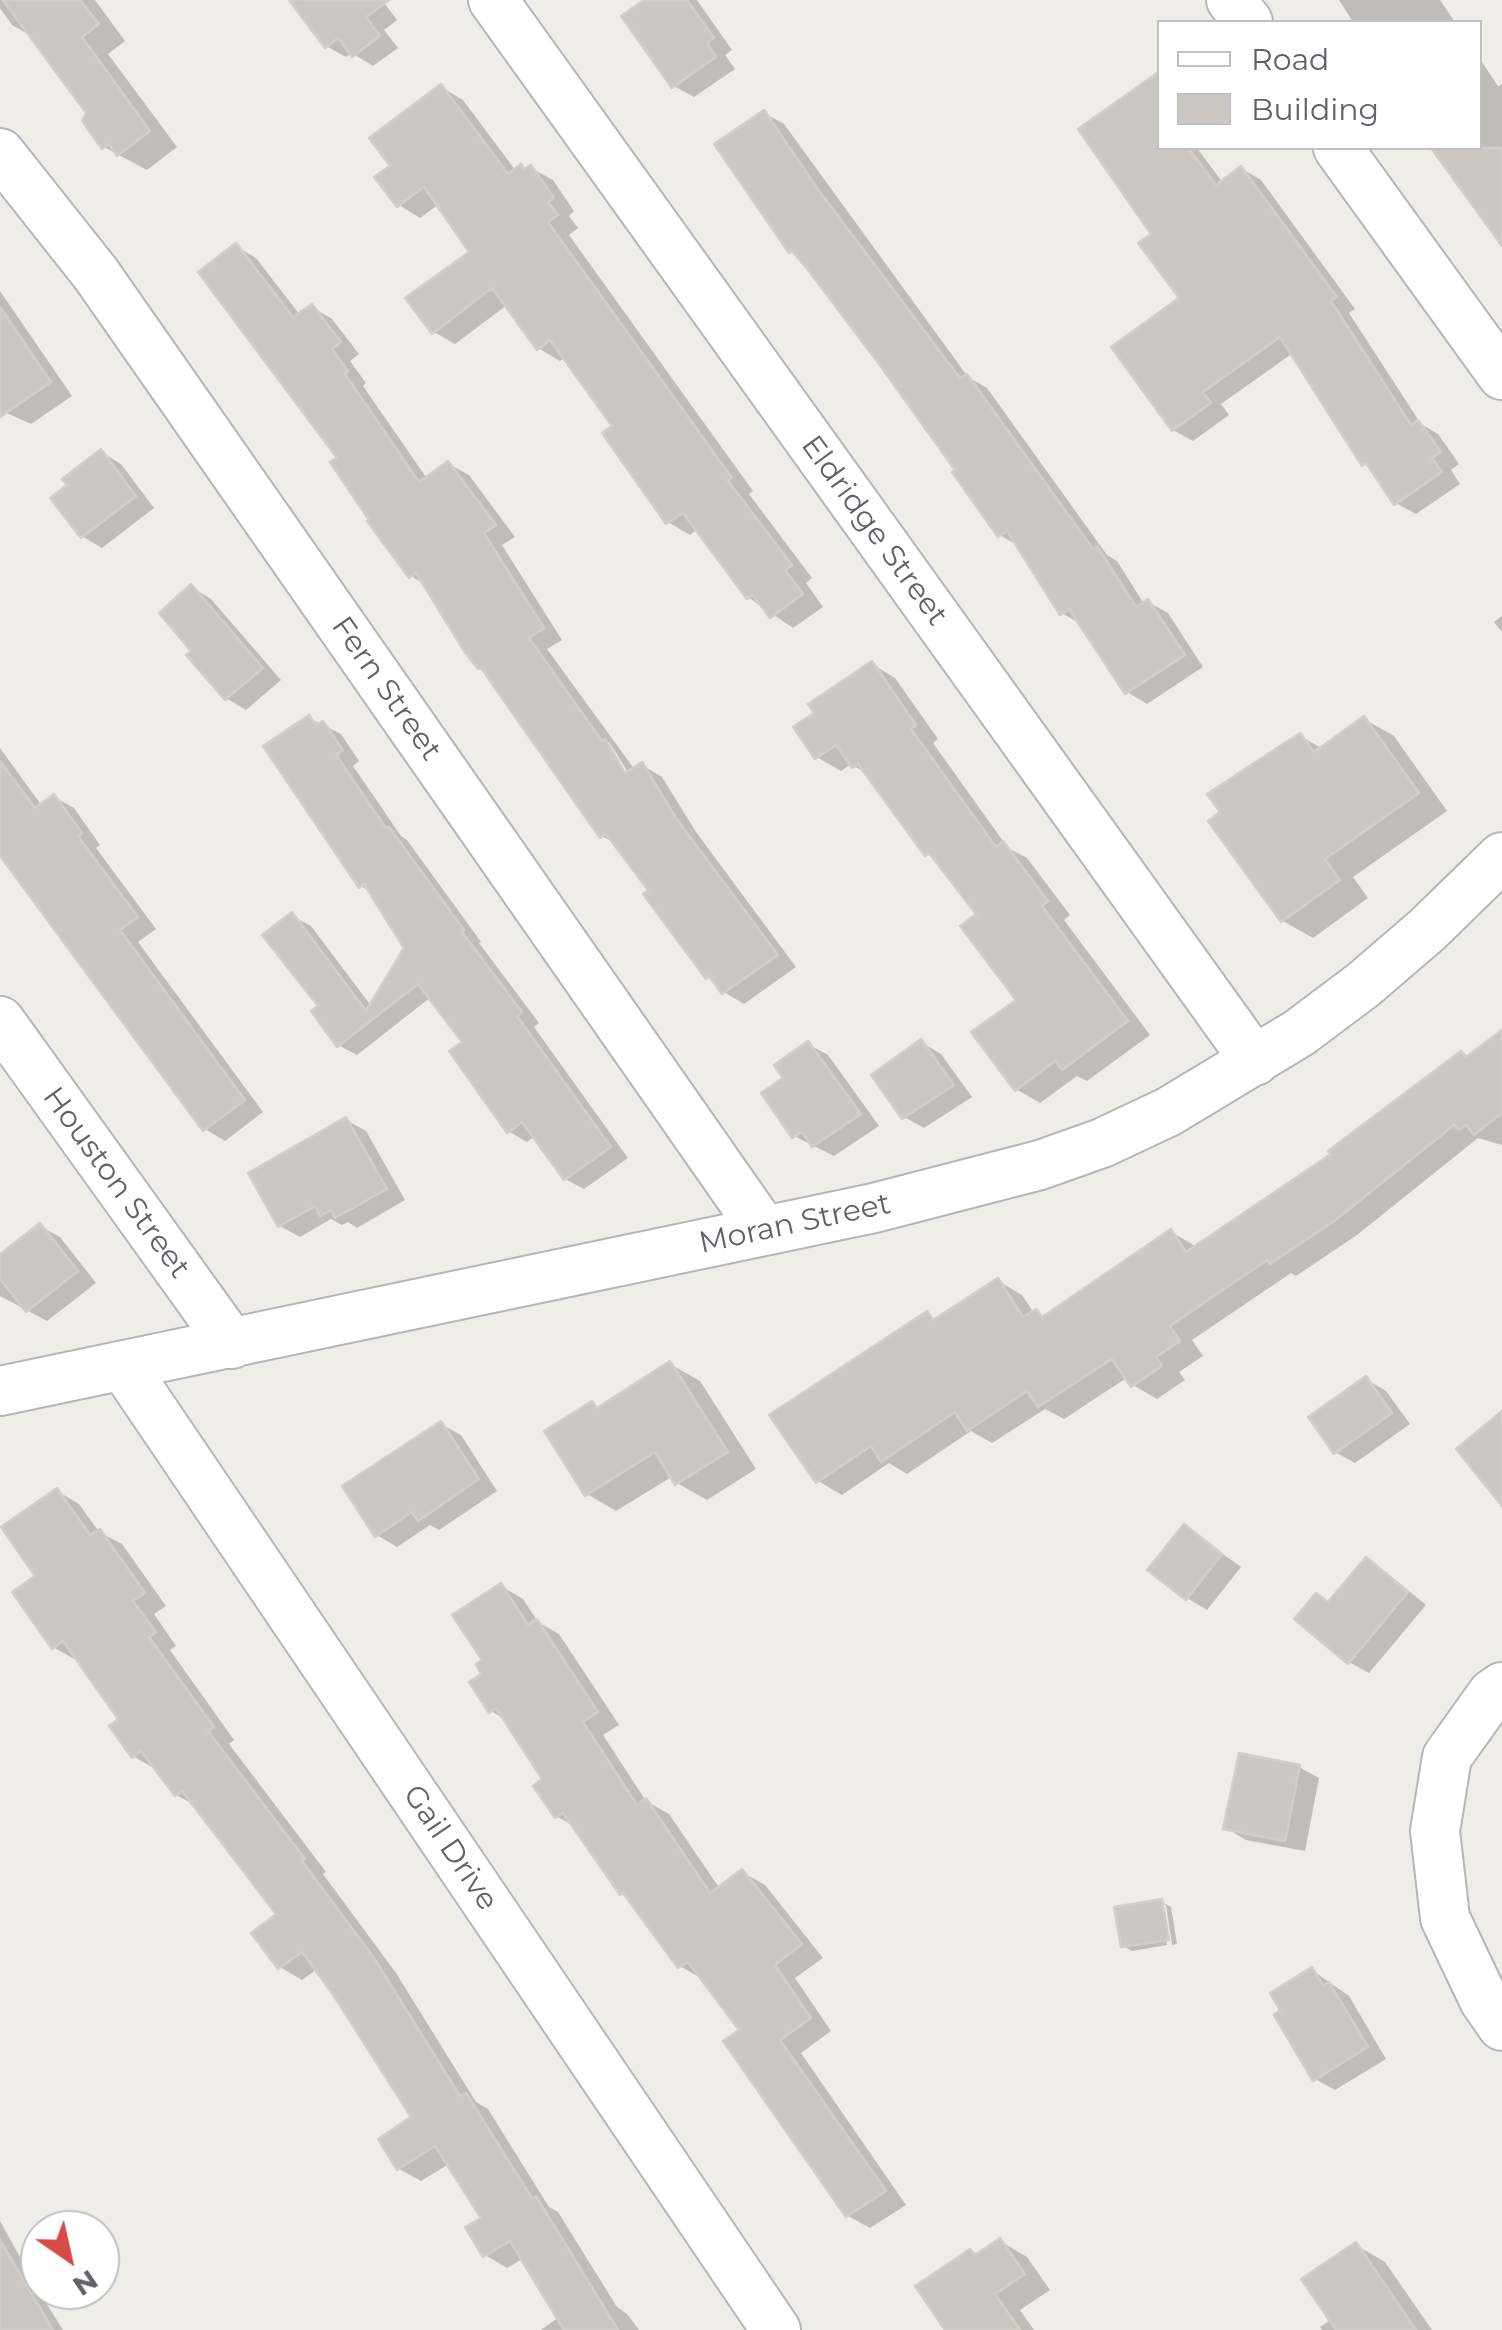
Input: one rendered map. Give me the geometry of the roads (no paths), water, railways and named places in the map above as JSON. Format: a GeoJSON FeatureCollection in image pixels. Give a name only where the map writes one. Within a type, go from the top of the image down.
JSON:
{"type":"FeatureCollection","features":[{"type":"Feature","properties":{"kind":"street","name":"Eldridge Street"},"geometry":{"type":"LineString","coordinates":[[494,0],[1255,1061]]}},
{"type":"Feature","properties":{"kind":"street"},"geometry":{"type":"LineString","coordinates":[[1339,150],[1502,375]]}},
{"type":"Feature","properties":{"kind":"street","name":"Fern Street"},"geometry":{"type":"LineString","coordinates":[[0,153],[96,274],[764,1231]]}},
{"type":"Feature","properties":{"kind":"street","name":"Moran Street"},"geometry":{"type":"LineString","coordinates":[[0,1391],[874,1208],[1040,1165],[1102,1143],[1168,1112],[1299,1033],[1364,984],[1449,910],[1502,857]]}},
{"type":"Feature","properties":{"kind":"street","name":"Houston Street"},"geometry":{"type":"LineString","coordinates":[[0,1021],[232,1344]]}},
{"type":"Feature","properties":{"kind":"street","name":"Gail Drive"},"geometry":{"type":"LineString","coordinates":[[124,1367],[776,2330]]}},
{"type":"Feature","properties":{"kind":"street"},"geometry":{"type":"LineString","coordinates":[[1502,1687],[1492,1694],[1447,1757],[1436,1831],[1445,1918],[1484,2000],[1502,2026]]}}]}
